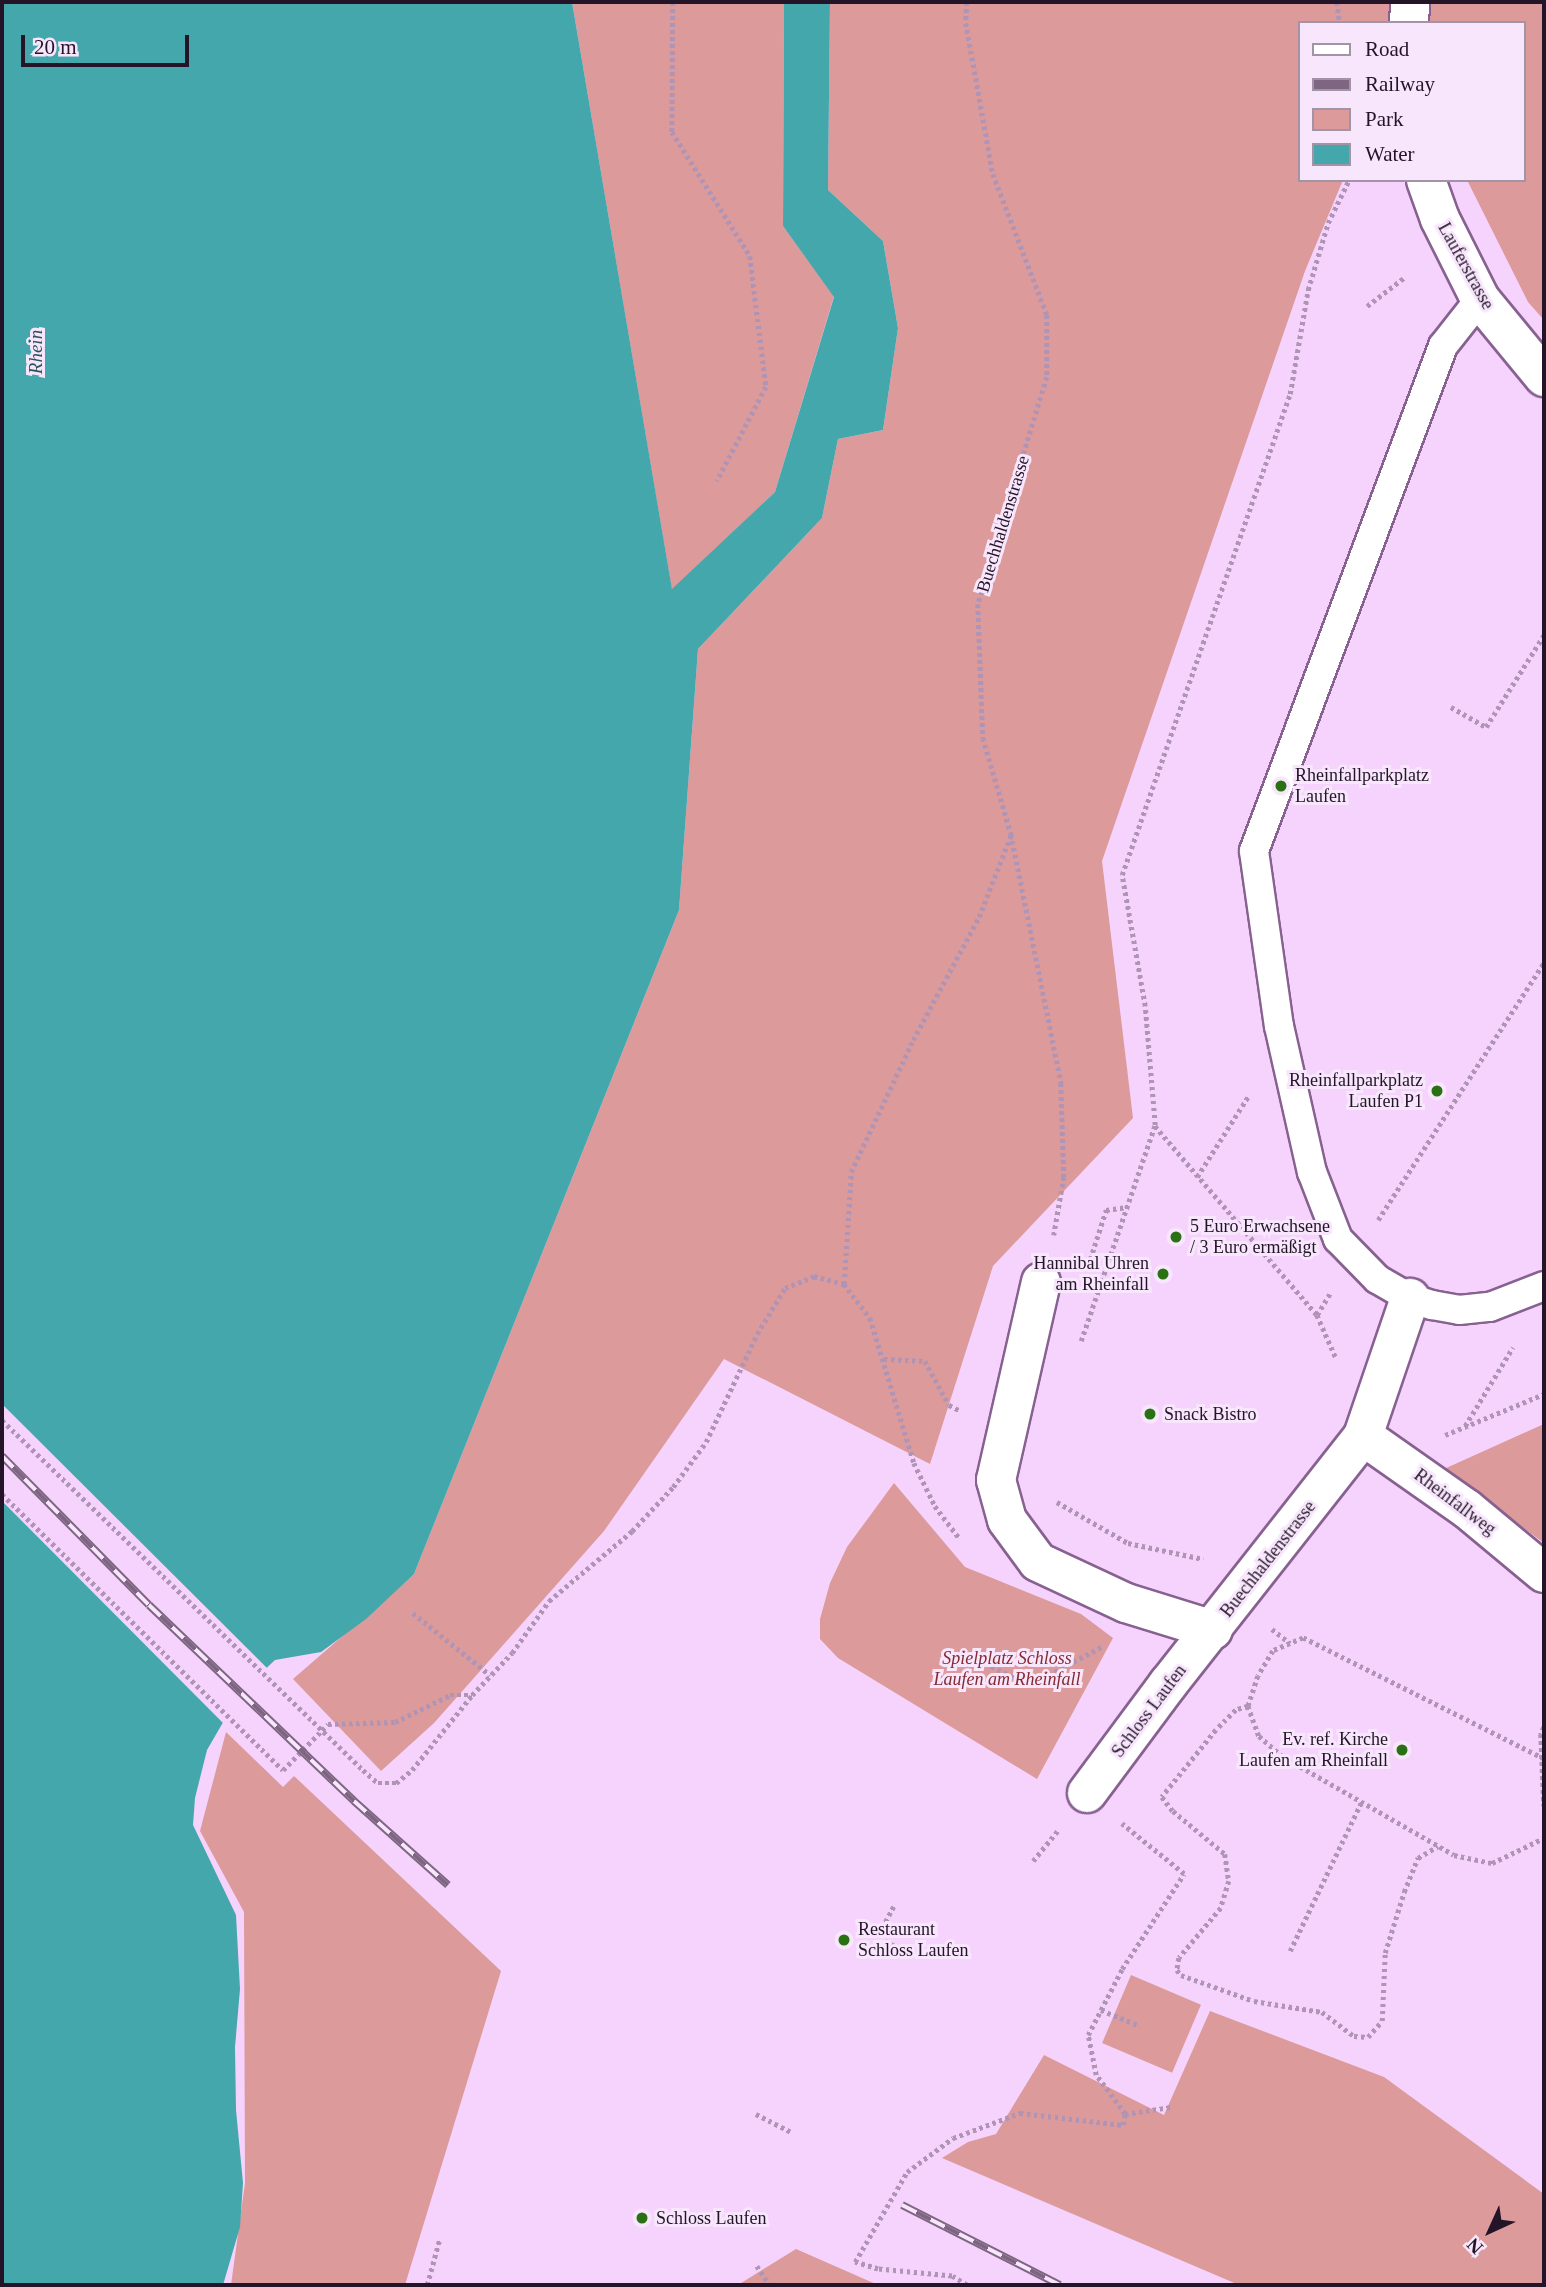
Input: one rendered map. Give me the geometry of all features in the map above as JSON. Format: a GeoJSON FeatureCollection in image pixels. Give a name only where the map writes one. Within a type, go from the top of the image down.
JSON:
{"type":"FeatureCollection","features":[{"type":"Feature","properties":{"kind":"street"},"geometry":{"type":"LineString","coordinates":[[1409,21],[1410,2]]}},
{"type":"Feature","properties":{"kind":"street","name":"Lauferstrasse"},"geometry":{"type":"LineString","coordinates":[[1427,182],[1440,219],[1480,299],[1544,377]]}},
{"type":"Feature","properties":{"kind":"street","name":"Buechhaldenstrasse"},"geometry":{"type":"LineString","coordinates":[[1041,1282],[996,1480],[1007,1520],[1038,1562],[1126,1602],[1213,1630],[1259,1571],[1378,1446],[1410,1298]]}},
{"type":"Feature","properties":{"kind":"street","name":"Rheinfallweg"},"geometry":{"type":"LineString","coordinates":[[1378,1446],[1467,1509],[1544,1573]]}},
{"type":"Feature","properties":{"kind":"street","name":"Schloss Laufen"},"geometry":{"type":"LineString","coordinates":[[1087,1793],[1168,1684],[1213,1630]]}},
{"type":"Feature","properties":{"kind":"lane"},"geometry":{"type":"LineString","coordinates":[[1480,299],[1443,346],[1254,851],[1282,1041],[1312,1172],[1338,1239],[1377,1279],[1410,1298],[1459,1310],[1490,1307],[1544,1286]]}},
{"type":"Feature","properties":{"kind":"path"},"geometry":{"type":"LineString","coordinates":[[673,2],[672,132],[750,256],[766,387],[717,481]]}},
{"type":"Feature","properties":{"kind":"path","name":"Buechhaldenstrasse"},"geometry":{"type":"LineString","coordinates":[[967,2],[965,23],[993,174],[1047,315],[1048,377],[978,604],[983,738],[1011,834],[1061,1083],[1064,1177],[1058,1221]]}},
{"type":"Feature","properties":{"kind":"path"},"geometry":{"type":"LineString","coordinates":[[1337,2],[1340,21]]}},
{"type":"Feature","properties":{"kind":"path"},"geometry":{"type":"LineString","coordinates":[[1080,1343],[1155,1125],[1145,1006],[1122,875],[1290,394],[1308,290],[1328,223],[1348,182]]}},
{"type":"Feature","properties":{"kind":"path"},"geometry":{"type":"LineString","coordinates":[[1367,306],[1405,277]]}},
{"type":"Feature","properties":{"kind":"path"},"geometry":{"type":"LineString","coordinates":[[1451,708],[1486,727],[1544,635]]}},
{"type":"Feature","properties":{"kind":"path"},"geometry":{"type":"LineString","coordinates":[[844,1284],[850,1172],[913,1040],[979,917],[1011,834]]}},
{"type":"Feature","properties":{"kind":"path"},"geometry":{"type":"LineString","coordinates":[[1317,1315],[1544,962]]}},
{"type":"Feature","properties":{"kind":"path"},"geometry":{"type":"LineString","coordinates":[[1197,1177],[1282,1041]]}},
{"type":"Feature","properties":{"kind":"path"},"geometry":{"type":"LineString","coordinates":[[1155,1125],[1317,1315],[1338,1363]]}},
{"type":"Feature","properties":{"kind":"path"},"geometry":{"type":"LineString","coordinates":[[1087,1270],[1106,1210],[1127,1207]]}},
{"type":"Feature","properties":{"kind":"path"},"geometry":{"type":"LineString","coordinates":[[2,1420],[378,1783],[396,1783],[412,1770],[489,1675],[512,1653],[550,1601],[632,1531],[673,1487],[706,1442],[757,1334],[785,1288],[814,1276],[844,1284],[870,1318],[914,1463],[935,1506],[961,1540],[986,1558],[1038,1562]]}},
{"type":"Feature","properties":{"kind":"path"},"geometry":{"type":"LineString","coordinates":[[1464,1427],[1515,1343]]}},
{"type":"Feature","properties":{"kind":"path"},"geometry":{"type":"LineString","coordinates":[[884,1359],[925,1361],[949,1405],[1006,1432]]}},
{"type":"Feature","properties":{"kind":"path"},"geometry":{"type":"LineString","coordinates":[[1378,1446],[1464,1427],[1544,1394]]}},
{"type":"Feature","properties":{"kind":"path"},"geometry":{"type":"LineString","coordinates":[[2,1494],[283,1770],[328,1724],[394,1722],[450,1695],[472,1695]]}},
{"type":"Feature","properties":{"kind":"path"},"geometry":{"type":"LineString","coordinates":[[1047,1497],[1128,1543],[1259,1571]]}},
{"type":"Feature","properties":{"kind":"path"},"geometry":{"type":"LineString","coordinates":[[413,1613],[489,1675]]}},
{"type":"Feature","properties":{"kind":"path"},"geometry":{"type":"LineString","coordinates":[[1543,1760],[1303,1638],[1273,1651],[1258,1676],[1248,1706],[1259,1736],[1282,1756],[1361,1804],[1454,1855],[1492,1863],[1544,1838]]}},
{"type":"Feature","properties":{"kind":"path"},"geometry":{"type":"LineString","coordinates":[[985,1663],[1030,1685],[1103,1646]]}},
{"type":"Feature","properties":{"kind":"path"},"geometry":{"type":"LineString","coordinates":[[1248,1706],[1236,1710],[1216,1730],[1162,1797],[1173,1811],[1225,1854],[1229,1881],[1221,1908],[1179,1958],[1177,1970],[1181,1975],[1254,2001],[1322,2012],[1354,2036],[1368,2037],[1382,2021],[1385,1953],[1404,1892],[1418,1858],[1438,1846]]}},
{"type":"Feature","properties":{"kind":"path"},"geometry":{"type":"LineString","coordinates":[[1544,1727],[1544,1806]]}},
{"type":"Feature","properties":{"kind":"path"},"geometry":{"type":"LineString","coordinates":[[1290,1951],[1361,1804]]}},
{"type":"Feature","properties":{"kind":"path"},"geometry":{"type":"LineString","coordinates":[[967,2285],[952,2276],[878,2269],[855,2262],[907,2172],[953,2138],[1020,2113],[1124,2125],[1125,2114],[1096,2075],[1088,2035],[1122,1969],[1184,1874],[1115,1819]]}},
{"type":"Feature","properties":{"kind":"path"},"geometry":{"type":"LineString","coordinates":[[1033,1861],[1063,1825]]}},
{"type":"Feature","properties":{"kind":"path"},"geometry":{"type":"LineString","coordinates":[[882,1928],[895,1904]]}},
{"type":"Feature","properties":{"kind":"path"},"geometry":{"type":"LineString","coordinates":[[885,1941],[901,1949]]}},
{"type":"Feature","properties":{"kind":"path"},"geometry":{"type":"LineString","coordinates":[[1101,2010],[1140,2026]]}},
{"type":"Feature","properties":{"kind":"path"},"geometry":{"type":"LineString","coordinates":[[1125,2114],[1171,2107]]}},
{"type":"Feature","properties":{"kind":"path"},"geometry":{"type":"LineString","coordinates":[[756,2114],[775,2121],[791,2132]]}},
{"type":"Feature","properties":{"kind":"path"},"geometry":{"type":"LineString","coordinates":[[427,2285],[439,2241]]}},
{"type":"Feature","properties":{"kind":"path"},"geometry":{"type":"LineString","coordinates":[[757,2266],[770,2285]]}},
{"type":"Feature","properties":{"kind":"green space"},"geometry":{"type":"Polygon","coordinates":[[[572,2],[784,2],[783,226],[834,296],[775,492],[672,590],[572,2]]]}},
{"type":"Feature","properties":{"kind":"green space"},"geometry":{"type":"Polygon","coordinates":[[[830,2],[1544,2],[1544,320],[1528,302],[1468,182],[1525,182],[1525,21],[1298,21],[1298,182],[1342,182],[1305,271],[1102,861],[1133,1118],[993,1266],[930,1464],[724,1359],[604,1531],[434,1723],[381,1771],[293,1679],[414,1574],[679,910],[698,649],[822,518],[838,439],[883,430],[898,328],[883,241],[828,190],[830,2]]]}},
{"type":"Feature","properties":{"kind":"green space"},"geometry":{"type":"Polygon","coordinates":[[[1544,1424],[1544,1543],[1444,1469],[1544,1424]]]}},
{"type":"Feature","properties":{"kind":"green space","name":"Spielplatz Schloss Laufen am Rheinfall"},"geometry":{"type":"Polygon","coordinates":[[[894,1483],[965,1567],[1081,1614],[1113,1638],[1037,1779],[838,1658],[820,1639],[820,1619],[830,1583],[847,1547],[894,1483]]]}},
{"type":"Feature","properties":{"kind":"green space"},"geometry":{"type":"Polygon","coordinates":[[[226,1732],[283,1787],[294,1776],[501,1971],[405,2285],[231,2285],[245,2183],[244,1912],[200,1831],[226,1732]]]}},
{"type":"Feature","properties":{"kind":"green space"},"geometry":{"type":"Polygon","coordinates":[[[1131,1975],[1201,2005],[1172,2073],[1102,2043],[1131,1975]]]}},
{"type":"Feature","properties":{"kind":"green space"},"geometry":{"type":"Polygon","coordinates":[[[1210,2011],[1384,2077],[1544,2194],[1544,2285],[1239,2285],[942,2158],[968,2142],[996,2134],[1044,2055],[1164,2115],[1210,2011]]]}},
{"type":"Feature","properties":{"kind":"green space"},"geometry":{"type":"Polygon","coordinates":[[[796,2249],[878,2285],[738,2285],[796,2249]]]}},
{"type":"Feature","properties":{"kind":"water","name":"Rhein"},"geometry":{"type":"Polygon","coordinates":[[[2,2],[572,2],[672,589],[775,492],[834,297],[783,226],[784,2],[830,2],[828,190],[883,241],[898,328],[883,430],[838,439],[822,518],[698,649],[679,910],[414,1574],[366,1619],[321,1652],[275,1660],[240,1693],[207,1750],[195,1798],[193,1825],[236,1915],[240,1989],[235,2047],[236,2110],[243,2183],[240,2227],[223,2285],[2,2285],[2,2]]]}},
{"type":"Feature","properties":{"kind":"pier"},"geometry":{"type":"Polygon","coordinates":[[[2,1404],[269,1670],[242,1695],[225,1725],[2,1501],[2,1404]]]}},
{"type":"Feature","properties":{"kind":"railway"},"geometry":{"type":"LineString","coordinates":[[2,1456],[149,1605],[354,1801],[448,1885]]}},
{"type":"Feature","properties":{"kind":"railway"},"geometry":{"type":"LineString","coordinates":[[902,2205],[1060,2285]]}},
{"type":"Feature","properties":{"kind":"place","name":"Rheinfallparkplatz Laufen"},"geometry":{"type":"Point","coordinates":[1281,786]}},
{"type":"Feature","properties":{"kind":"place","name":"Rheinfallparkplatz Laufen P1"},"geometry":{"type":"Point","coordinates":[1437,1091]}},
{"type":"Feature","properties":{"kind":"place","name":"5 Euro Erwachsene / 3 Euro ermäßigt"},"geometry":{"type":"Point","coordinates":[1176,1237]}},
{"type":"Feature","properties":{"kind":"place","name":"Hannibal Uhren am Rheinfall"},"geometry":{"type":"Point","coordinates":[1163,1274]}},
{"type":"Feature","properties":{"kind":"place","name":"Snack Bistro"},"geometry":{"type":"Point","coordinates":[1150,1414]}},
{"type":"Feature","properties":{"kind":"place","name":"Ev. ref. Kirche Laufen am Rheinfall"},"geometry":{"type":"Point","coordinates":[1402,1750]}},
{"type":"Feature","properties":{"kind":"place","name":"Restaurant Schloss Laufen"},"geometry":{"type":"Point","coordinates":[844,1940]}},
{"type":"Feature","properties":{"kind":"place","name":"Schloss Laufen"},"geometry":{"type":"Point","coordinates":[642,2218]}}]}
